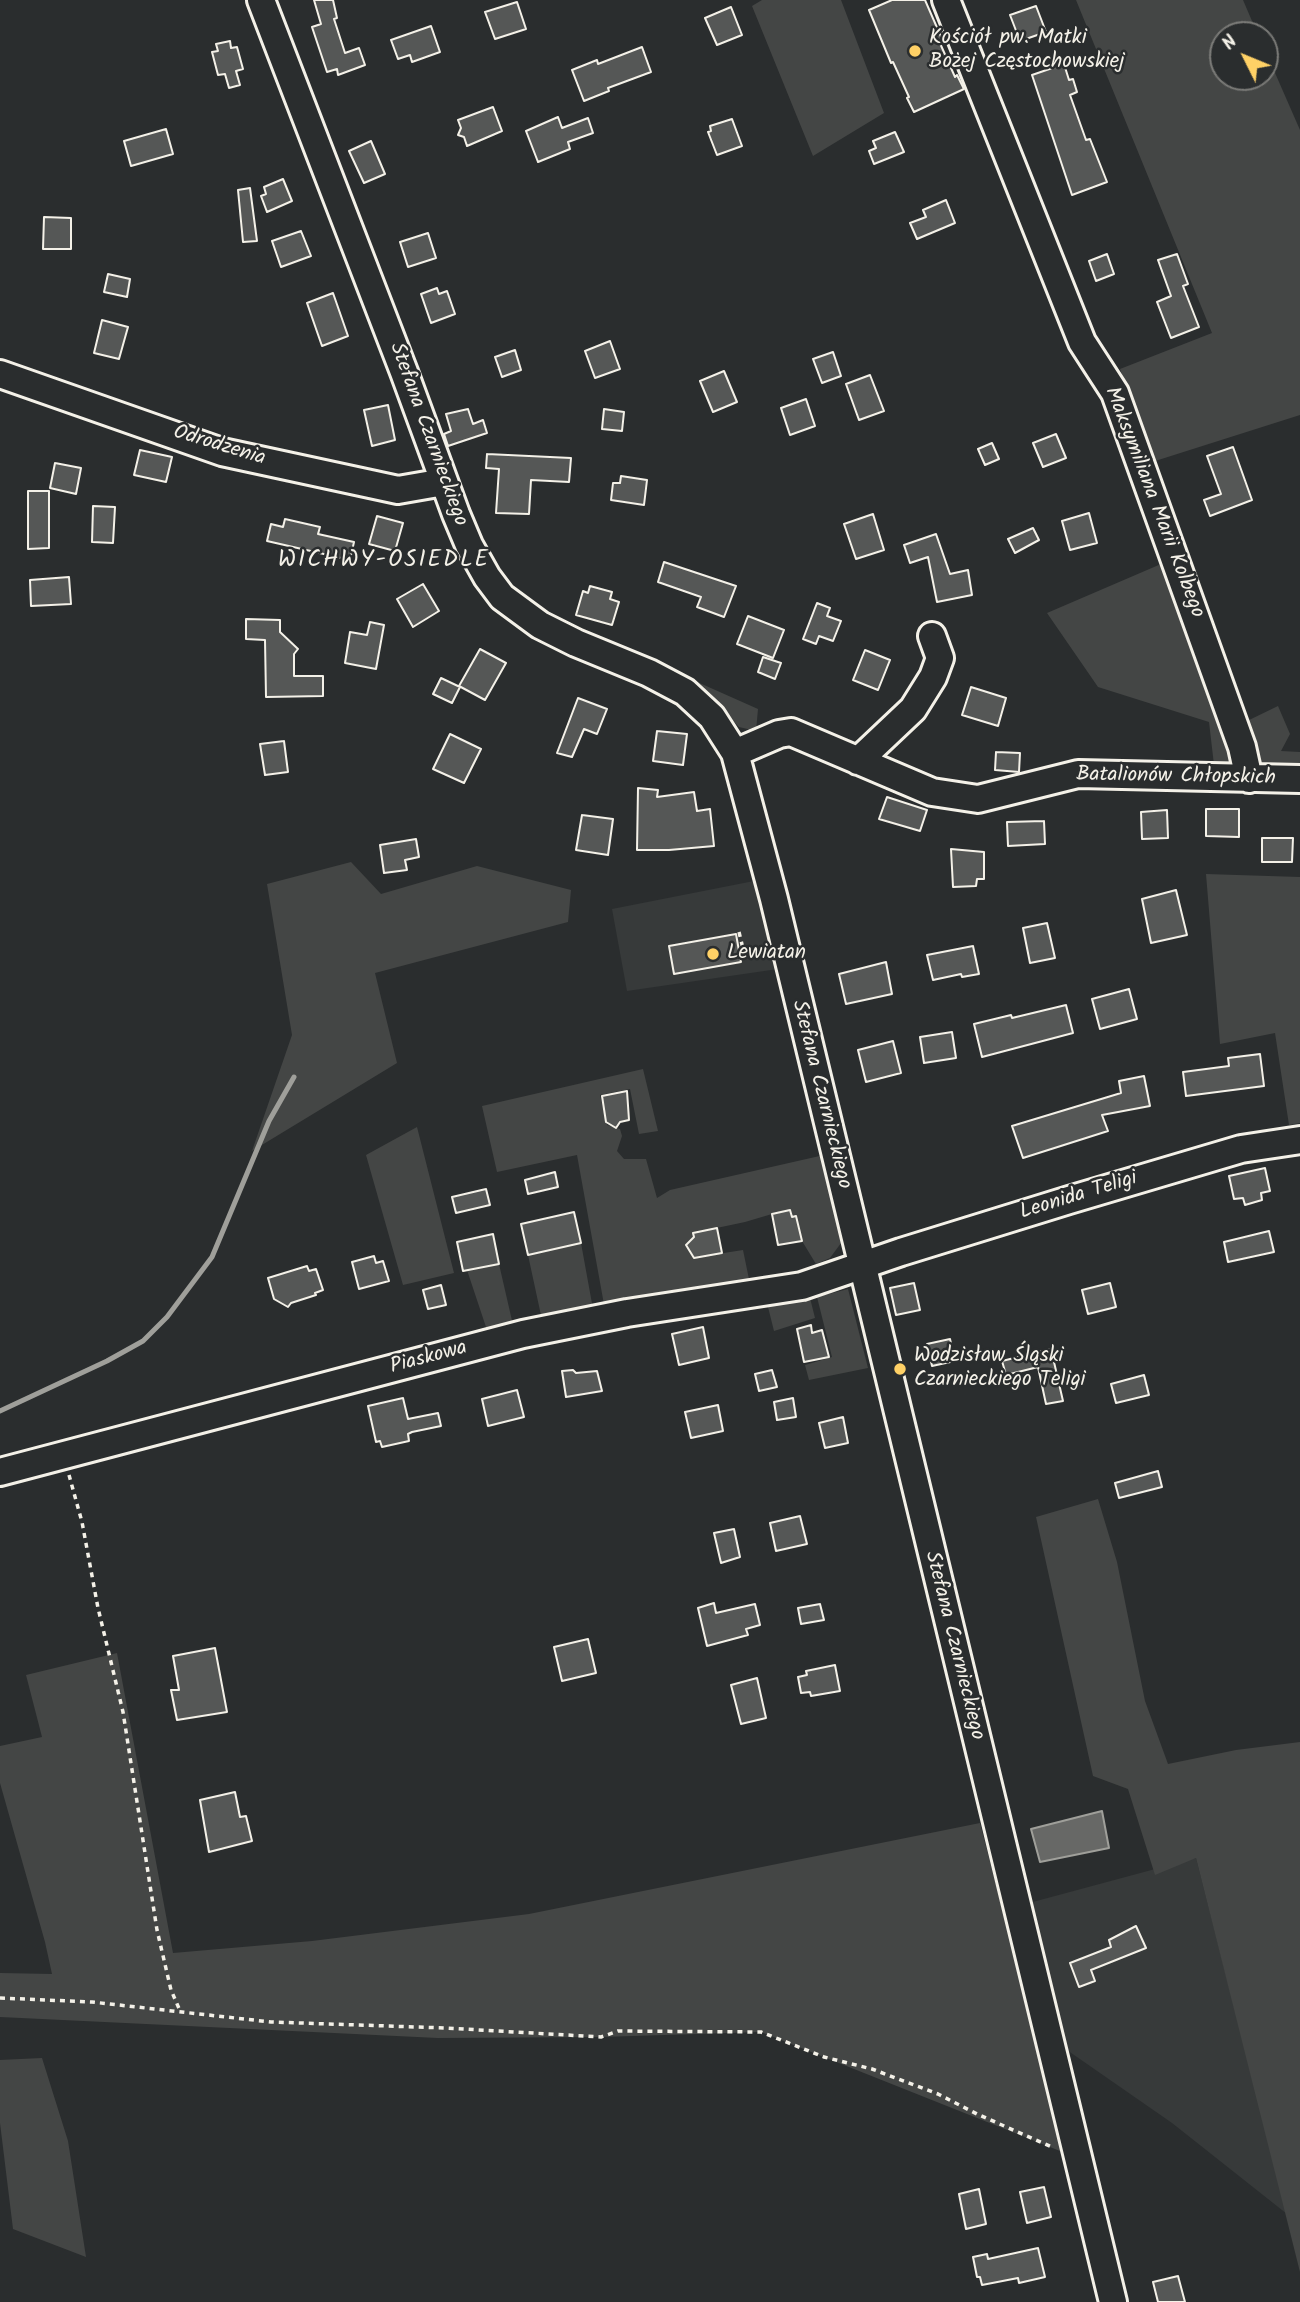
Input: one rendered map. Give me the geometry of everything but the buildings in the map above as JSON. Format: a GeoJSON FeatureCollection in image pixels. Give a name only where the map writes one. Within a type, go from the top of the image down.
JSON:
{"type":"FeatureCollection","features":[{"type":"Feature","properties":{"kind":"street","name":"Stefana Czarnieckiego"},"geometry":{"type":"LineString","coordinates":[[261,0],[444,482],[469,545],[487,577],[502,597],[553,632],[649,673],[685,692],[712,717],[735,753],[774,899],[1113,2302]]}},
{"type":"Feature","properties":{"kind":"street","name":"Maksymiliana Marii Kolbego"},"geometry":{"type":"LineString","coordinates":[[946,0],[1082,342],[1115,393],[1242,747],[1249,779]]}},
{"type":"Feature","properties":{"kind":"street","name":"Odrodzenia"},"geometry":{"type":"LineString","coordinates":[[0,374],[222,452],[398,490],[444,482]]}},
{"type":"Feature","properties":{"kind":"street"},"geometry":{"type":"LineString","coordinates":[[858,761],[913,709],[933,677],[940,658],[932,636]]}},
{"type":"Feature","properties":{"kind":"street","name":"Batalionów Chłopskich"},"geometry":{"type":"LineString","coordinates":[[735,753],[790,732],[932,792],[978,799],[1078,774],[1300,779]]}},
{"type":"Feature","properties":{"kind":"street","name":"Leonida Teligi"},"geometry":{"type":"LineString","coordinates":[[861,1266],[1241,1149],[1300,1139]]}},
{"type":"Feature","properties":{"kind":"street","name":"Piaskowa"},"geometry":{"type":"LineString","coordinates":[[0,1472],[523,1334],[627,1313],[802,1286],[861,1266]]}},
{"type":"Feature","properties":{"kind":"path"},"geometry":{"type":"LineString","coordinates":[[739,932],[745,957],[776,951]]}},
{"type":"Feature","properties":{"kind":"path"},"geometry":{"type":"LineString","coordinates":[[64,1455],[82,1522],[97,1608],[123,1712],[162,1953],[171,1990],[181,2013]]}},
{"type":"Feature","properties":{"kind":"path"},"geometry":{"type":"LineString","coordinates":[[0,1998],[92,2003],[271,2022],[601,2037],[618,2031],[761,2032],[824,2057],[872,2069],[938,2094],[1078,2160]]}},
{"type":"Feature","properties":{"kind":"shaded area"},"geometry":{"type":"Polygon","coordinates":[[[762,0],[841,0],[884,113],[813,156],[752,6],[762,0]]]}},
{"type":"Feature","properties":{"kind":"shaded area"},"geometry":{"type":"Polygon","coordinates":[[[1076,0],[1243,0],[1252,21],[1209,21],[1209,91],[1279,91],[1279,82],[1300,130],[1300,415],[1152,462],[1120,369],[1212,333],[1076,0]]]}},
{"type":"Feature","properties":{"kind":"shaded area"},"geometry":{"type":"Polygon","coordinates":[[[1168,561],[1233,742],[1233,769],[1214,765],[1209,722],[1098,687],[1047,613],[1168,561]]]}},
{"type":"Feature","properties":{"kind":"shaded area"},"geometry":{"type":"Polygon","coordinates":[[[668,669],[758,709],[756,731],[739,727],[711,698],[668,669]]]}},
{"type":"Feature","properties":{"kind":"shaded area"},"geometry":{"type":"Polygon","coordinates":[[[1278,706],[1290,734],[1281,751],[1300,752],[1300,772],[1255,766],[1245,722],[1278,706]]]}},
{"type":"Feature","properties":{"kind":"shaded area"},"geometry":{"type":"Polygon","coordinates":[[[351,862],[381,894],[477,866],[571,890],[568,922],[375,973],[397,1063],[252,1151],[292,1035],[267,884],[351,862]]]}},
{"type":"Feature","properties":{"kind":"shaded area"},"geometry":{"type":"Polygon","coordinates":[[[1206,874],[1300,877],[1300,1123],[1289,1125],[1275,1033],[1220,1044],[1206,874]]]}},
{"type":"Feature","properties":{"kind":"shaded area"},"geometry":{"type":"Polygon","coordinates":[[[759,880],[778,969],[627,991],[612,909],[759,880]]]}},
{"type":"Feature","properties":{"kind":"shaded area"},"geometry":{"type":"Polygon","coordinates":[[[643,1069],[658,1131],[639,1134],[630,1089],[600,1095],[607,1125],[620,1129],[622,1136],[617,1151],[624,1159],[646,1159],[657,1198],[670,1190],[824,1155],[844,1239],[830,1258],[816,1264],[802,1241],[796,1217],[792,1217],[790,1210],[772,1214],[693,1233],[694,1240],[686,1246],[691,1254],[697,1252],[698,1257],[743,1250],[750,1284],[605,1310],[577,1155],[497,1172],[482,1106],[643,1069]]]}},
{"type":"Feature","properties":{"kind":"shaded area"},"geometry":{"type":"Polygon","coordinates":[[[417,1127],[454,1273],[403,1285],[366,1155],[417,1127]]]}},
{"type":"Feature","properties":{"kind":"shaded area"},"geometry":{"type":"Polygon","coordinates":[[[581,1243],[593,1309],[542,1320],[528,1255],[581,1243]]]}},
{"type":"Feature","properties":{"kind":"shaded area"},"geometry":{"type":"Polygon","coordinates":[[[499,1264],[513,1325],[487,1330],[467,1270],[499,1264]]]}},
{"type":"Feature","properties":{"kind":"shaded area"},"geometry":{"type":"Polygon","coordinates":[[[848,1289],[868,1368],[809,1380],[805,1365],[832,1357],[817,1297],[848,1289]]]}},
{"type":"Feature","properties":{"kind":"shaded area"},"geometry":{"type":"Polygon","coordinates":[[[809,1294],[815,1318],[774,1331],[767,1303],[809,1294]]]}},
{"type":"Feature","properties":{"kind":"shaded area"},"geometry":{"type":"Polygon","coordinates":[[[1098,1499],[1117,1562],[1145,1701],[1168,1764],[1236,1750],[1300,1742],[1300,2272],[1196,1858],[1155,1875],[1128,1789],[1093,1776],[1036,1517],[1098,1499]]]}},
{"type":"Feature","properties":{"kind":"shaded area"},"geometry":{"type":"Polygon","coordinates":[[[117,1653],[173,1953],[312,1941],[529,1914],[980,1823],[1065,2153],[761,2032],[438,2038],[0,2017],[0,1973],[52,1974],[0,1783],[0,1746],[42,1737],[26,1675],[117,1653]]]}},
{"type":"Feature","properties":{"kind":"shaded area"},"geometry":{"type":"Polygon","coordinates":[[[1102,1811],[1109,1848],[1040,1862],[1031,1829],[1102,1811]]]}},
{"type":"Feature","properties":{"kind":"shaded area"},"geometry":{"type":"Polygon","coordinates":[[[1196,1858],[1287,2214],[1172,2123],[1064,2048],[1029,1903],[1196,1858]]]}},
{"type":"Feature","properties":{"kind":"shaded area"},"geometry":{"type":"Polygon","coordinates":[[[42,2058],[68,2141],[86,2257],[13,2229],[0,2123],[0,2060],[42,2058]]]}},
{"type":"Feature","properties":{"kind":"waterway"},"geometry":{"type":"LineString","coordinates":[[0,1411],[107,1361],[143,1341],[167,1317],[212,1257],[269,1121],[294,1077]]}},
{"type":"Feature","properties":{"kind":"place","name":"Kościół pw. Matki Bożej Częstochowskiej"},"geometry":{"type":"Point","coordinates":[915,51]}},
{"type":"Feature","properties":{"kind":"place","name":"Lewiatan"},"geometry":{"type":"Point","coordinates":[713,954]}},
{"type":"Feature","properties":{"kind":"place","name":"Wodzisław Śląski Czarnieckiego Teligi"},"geometry":{"type":"Point","coordinates":[900,1369]}},
{"type":"Feature","properties":{"kind":"district","name":"WICHWY-OSIEDLE"},"geometry":{"type":"Point","coordinates":[384,562]}}]}
